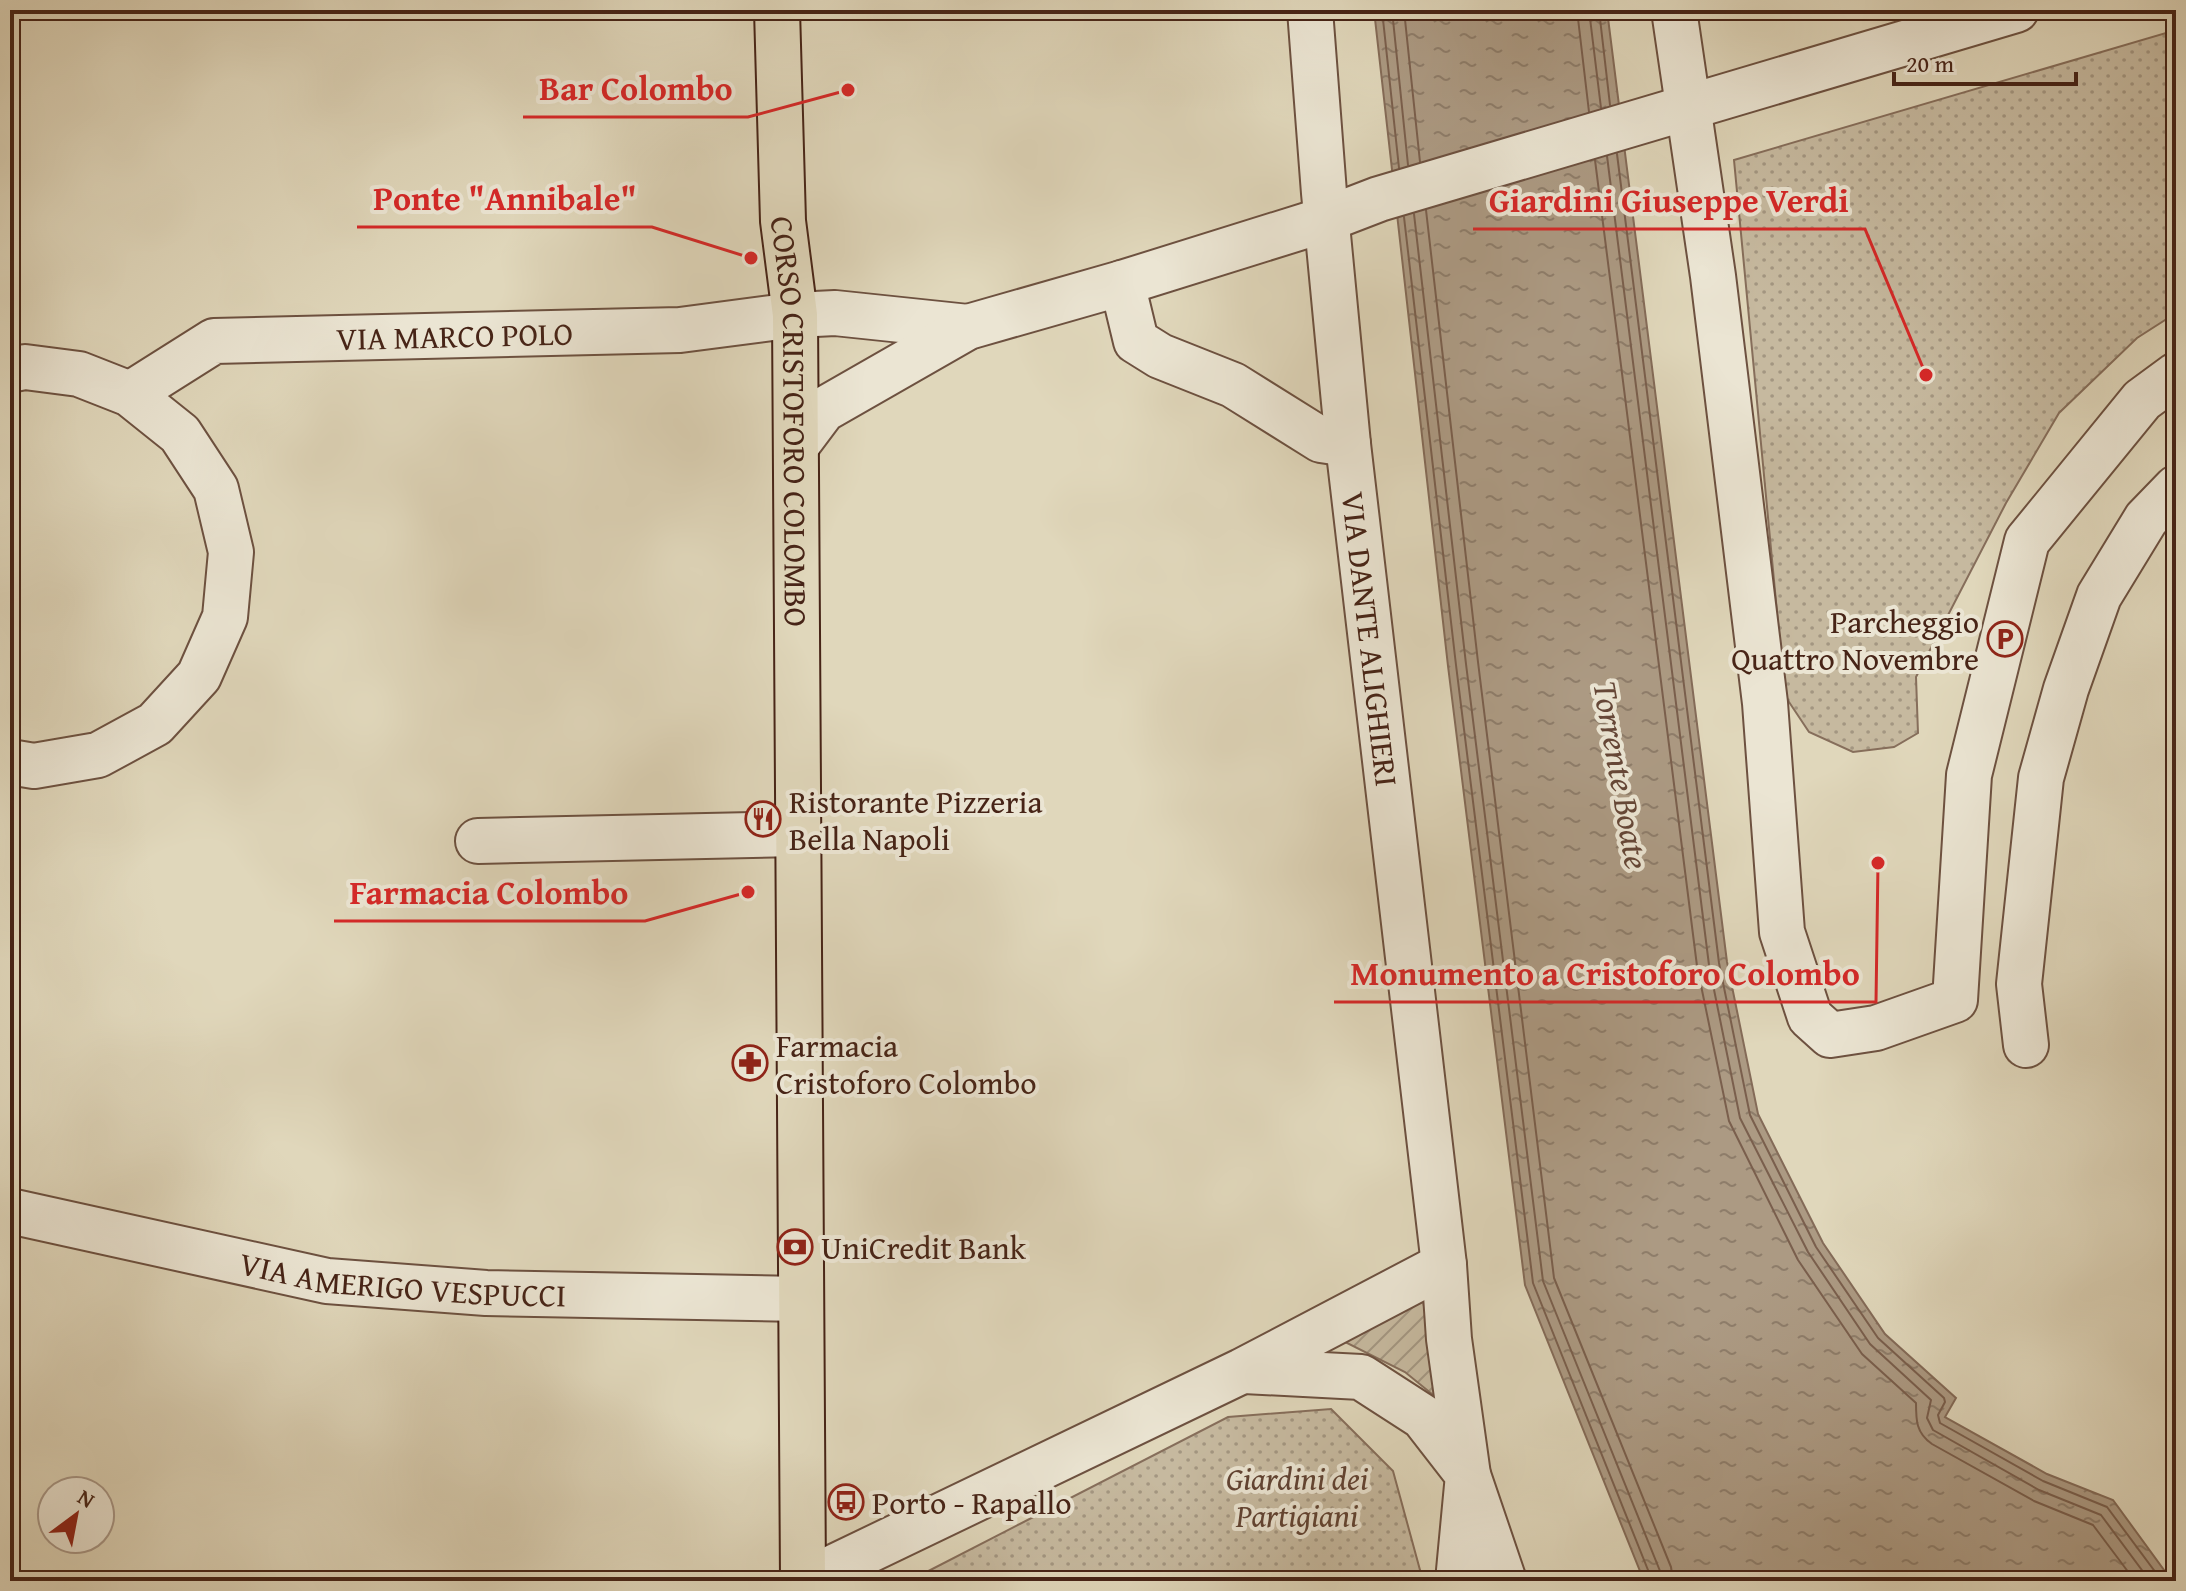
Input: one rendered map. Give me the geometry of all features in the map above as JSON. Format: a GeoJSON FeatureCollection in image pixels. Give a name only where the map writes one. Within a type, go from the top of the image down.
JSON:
{"type":"FeatureCollection","features":[{"type":"Feature","properties":{"kind":"main road","name":"CORSO CRISTOFORO COLOMBO"},"geometry":{"type":"LineString","coordinates":[[777,10],[783,221],[795,315],[804,1581]]}},
{"type":"Feature","properties":{"kind":"street","name":"VIA DANTE ALIGHIERI"},"geometry":{"type":"LineString","coordinates":[[1310,10],[1348,444],[1444,1265],[1449,1339],[1468,1475]]}},
{"type":"Feature","properties":{"kind":"street"},"geometry":{"type":"LineString","coordinates":[[1674,10],[1713,276],[1765,703],[1782,932],[1810,1017],[1830,1035],[1876,1028],[1955,1000],[1969,775],[2027,541],[2142,400],[2176,375]]}},
{"type":"Feature","properties":{"kind":"street"},"geometry":{"type":"LineString","coordinates":[[796,446],[823,410],[968,327],[1122,283],[1327,219],[1379,199],[2016,10]]}},
{"type":"Feature","properties":{"kind":"street"},"geometry":{"type":"LineString","coordinates":[[1122,283],[1136,341],[1160,356],[1233,385],[1321,440],[1348,444]]}},
{"type":"Feature","properties":{"kind":"street","name":"VIA MARCO POLO"},"geometry":{"type":"LineString","coordinates":[[130,394],[214,341],[680,330],[835,313],[968,327]]}},
{"type":"Feature","properties":{"kind":"street"},"geometry":{"type":"LineString","coordinates":[[10,370],[25,367],[79,374],[130,394],[180,434],[216,489],[231,552],[225,617],[199,676],[155,724],[98,755],[34,766],[10,762]]}},
{"type":"Feature","properties":{"kind":"street"},"geometry":{"type":"LineString","coordinates":[[2026,1045],[2019,984],[2041,778],[2066,689],[2099,596],[2146,519],[2176,488]]}},
{"type":"Feature","properties":{"kind":"street"},"geometry":{"type":"LineString","coordinates":[[478,841],[798,834]]}},
{"type":"Feature","properties":{"kind":"street","name":"VIA AMERIGO VESPUCCI"},"geometry":{"type":"LineString","coordinates":[[10,1211],[327,1281],[486,1293],[801,1299]]}},
{"type":"Feature","properties":{"kind":"street"},"geometry":{"type":"LineString","coordinates":[[804,1581],[1242,1371],[1444,1265]]}},
{"type":"Feature","properties":{"kind":"street"},"geometry":{"type":"LineString","coordinates":[[1242,1371],[1361,1377],[1423,1417],[1468,1475],[1504,1580]]}},
{"type":"Feature","properties":{"kind":"street"},"geometry":{"type":"LineString","coordinates":[[1458,1581],[1468,1475]]}},
{"type":"Feature","properties":{"kind":"green space"},"geometry":{"type":"Polygon","coordinates":[[[2176,30],[2176,313],[2137,338],[2059,413],[2006,503],[1916,677],[1918,733],[1894,747],[1853,752],[1809,732],[1785,696],[1734,160],[2176,30]]]}},
{"type":"Feature","properties":{"kind":"green space"},"geometry":{"type":"Polygon","coordinates":[[[1423,1301],[1443,1403],[1405,1372],[1345,1342],[1423,1301]]]}},
{"type":"Feature","properties":{"kind":"green space","name":"Giardini dei Partigiani"},"geometry":{"type":"Polygon","coordinates":[[[1331,1409],[1393,1471],[1423,1581],[909,1581],[1228,1417],[1331,1409]]]}},
{"type":"Feature","properties":{"kind":"water","name":"Torrente Boate"},"geometry":{"type":"Polygon","coordinates":[[[1374,10],[1607,10],[1727,962],[1758,1114],[1823,1243],[1885,1334],[1956,1398],[1945,1417],[2047,1474],[2113,1500],[2172,1581],[1644,1581],[1525,1285],[1448,666],[1374,10]]]}},
{"type":"Feature","properties":{"kind":"place","name":"Bar Colombo"},"geometry":{"type":"Point","coordinates":[848,90]}},
{"type":"Feature","properties":{"kind":"place","name":"Ponte \"Annibale\""},"geometry":{"type":"Point","coordinates":[751,258]}},
{"type":"Feature","properties":{"kind":"place","name":"Giardini Giuseppe Verdi"},"geometry":{"type":"Point","coordinates":[1926,375]}},
{"type":"Feature","properties":{"kind":"place","name":"Parcheggio Quattro Novembre"},"geometry":{"type":"Point","coordinates":[2005,639]}},
{"type":"Feature","properties":{"kind":"place","name":"Ristorante Pizzeria Bella Napoli"},"geometry":{"type":"Point","coordinates":[763,819]}},
{"type":"Feature","properties":{"kind":"place","name":"Monumento a Cristoforo Colombo"},"geometry":{"type":"Point","coordinates":[1878,863]}},
{"type":"Feature","properties":{"kind":"place","name":"Farmacia Colombo"},"geometry":{"type":"Point","coordinates":[748,892]}},
{"type":"Feature","properties":{"kind":"place","name":"Farmacia Cristoforo Colombo"},"geometry":{"type":"Point","coordinates":[750,1063]}},
{"type":"Feature","properties":{"kind":"place","name":"UniCredit Bank"},"geometry":{"type":"Point","coordinates":[795,1247]}},
{"type":"Feature","properties":{"kind":"place","name":"Porto - Rapallo"},"geometry":{"type":"Point","coordinates":[846,1502]}}]}
